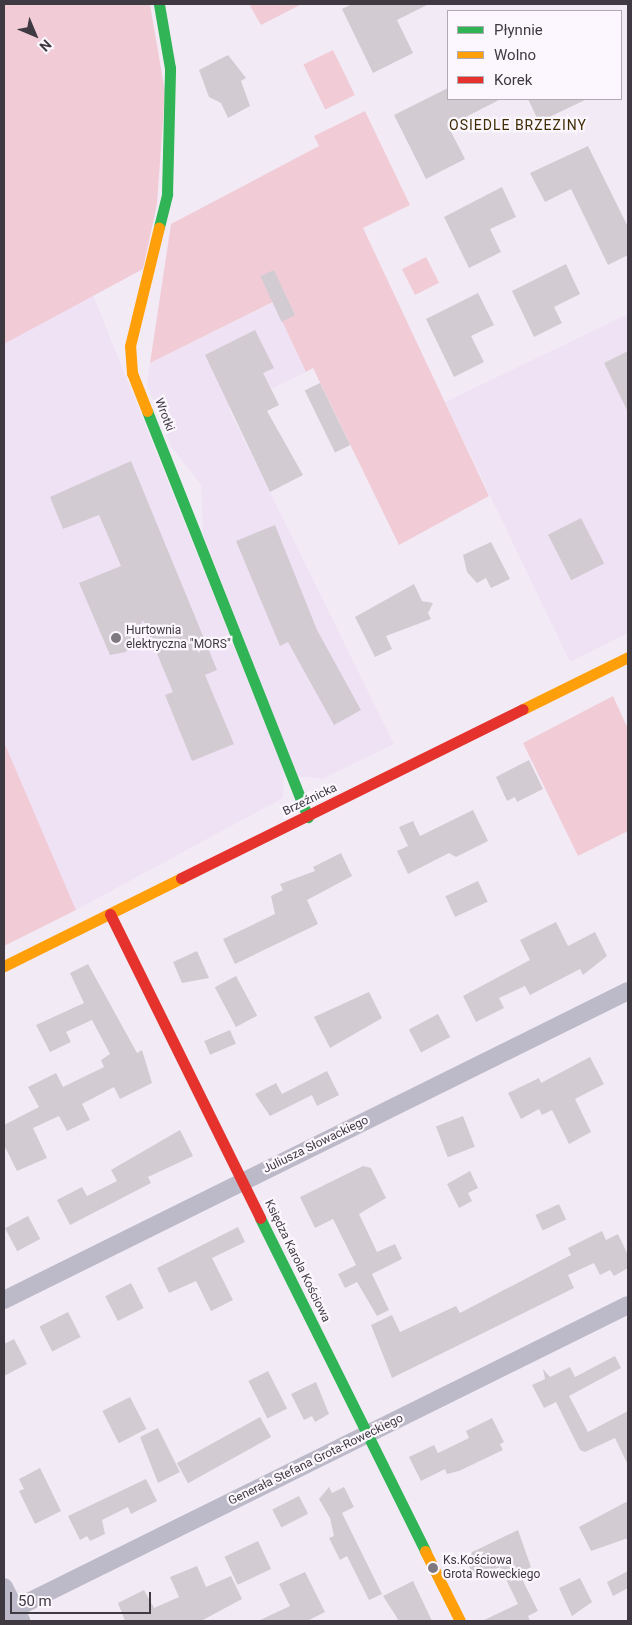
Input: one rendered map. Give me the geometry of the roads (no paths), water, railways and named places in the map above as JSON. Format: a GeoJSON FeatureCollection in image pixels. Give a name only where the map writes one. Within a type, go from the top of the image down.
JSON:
{"type":"FeatureCollection","features":[{"type":"Feature","properties":{"kind":"street","name":"Wrotki"},"geometry":{"type":"LineString","coordinates":[[159,4],[170,68],[167,194],[130,346],[131,366],[308,817]]}},
{"type":"Feature","properties":{"kind":"street","name":"Brzeźnicka"},"geometry":{"type":"LineString","coordinates":[[4,966],[628,657]]}},
{"type":"Feature","properties":{"kind":"street","name":"Księdza Karola Kościowa"},"geometry":{"type":"LineString","coordinates":[[110,914],[460,1621]]}},
{"type":"Feature","properties":{"kind":"street","name":"Juliusza Słowackiego"},"geometry":{"type":"LineString","coordinates":[[4,1300],[628,991]]}},
{"type":"Feature","properties":{"kind":"street","name":"Generała Stefana Grota-Roweckiego"},"geometry":{"type":"LineString","coordinates":[[13,1615],[368,1434],[628,1305]]}},
{"type":"Feature","properties":{"kind":"street"},"geometry":{"type":"LineString","coordinates":[[4,1588],[13,1615]]}},
{"type":"Feature","properties":{"kind":"place","name":"Hurtownia elektryczna \"MORS\""},"geometry":{"type":"Point","coordinates":[116,638]}},
{"type":"Feature","properties":{"kind":"place","name":"Ks.Kościowa Grota Roweckiego"},"geometry":{"type":"Point","coordinates":[433,1568]}},
{"type":"Feature","properties":{"kind":"district","name":"OSIEDLE BRZEZINY"},"geometry":{"type":"Point","coordinates":[518,125]}}]}
